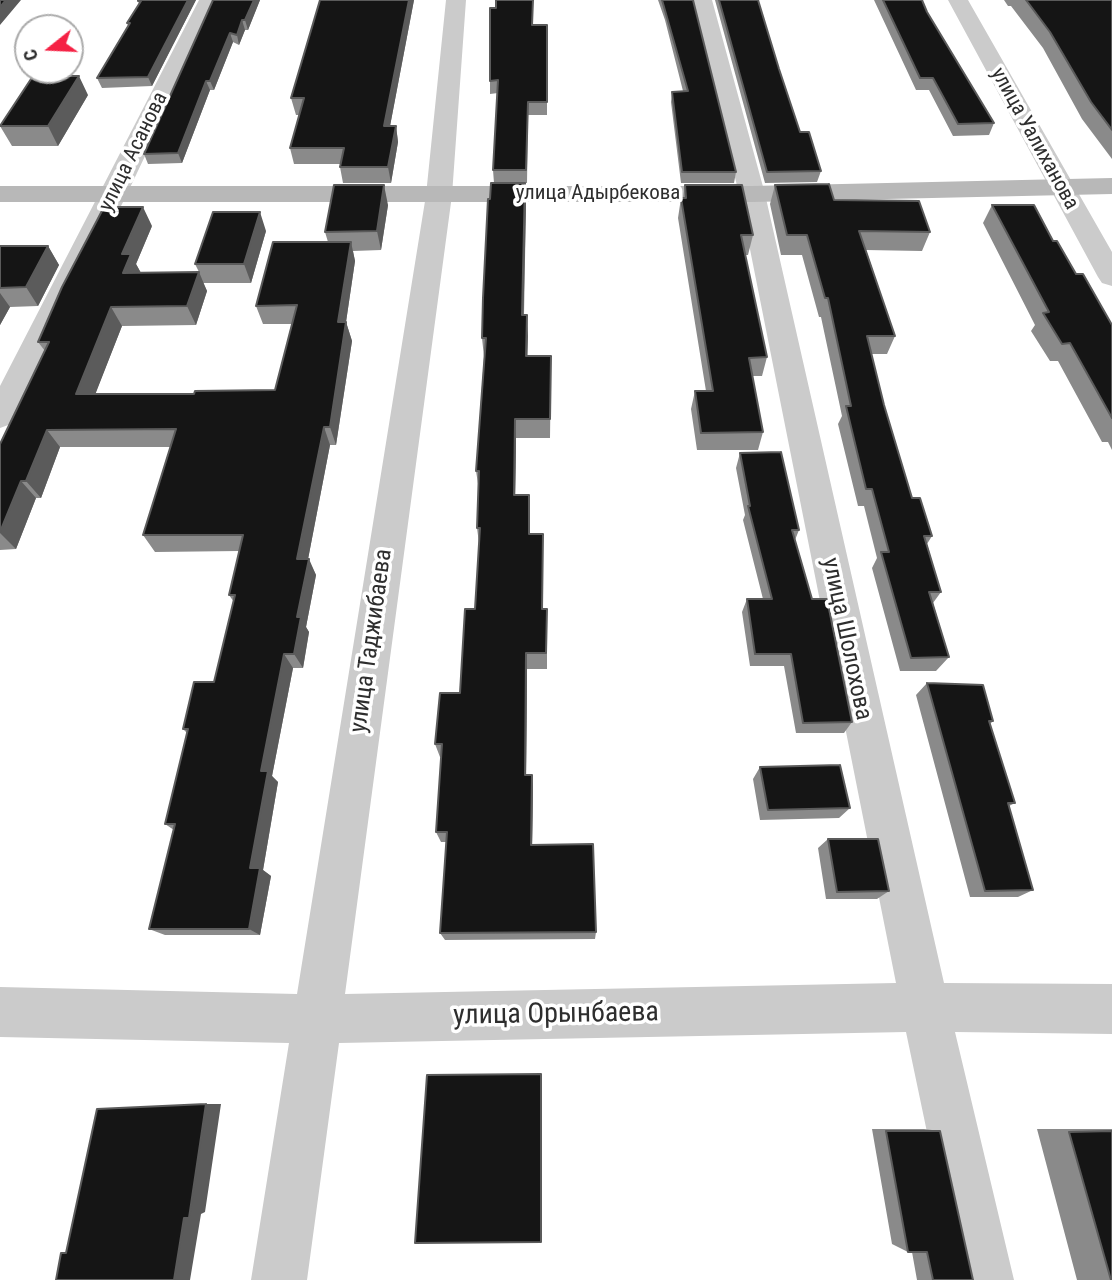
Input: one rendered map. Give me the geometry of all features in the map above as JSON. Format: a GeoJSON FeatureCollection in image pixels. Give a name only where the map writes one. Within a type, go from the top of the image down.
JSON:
{"type":"FeatureCollection","features":[{"type":"Feature","properties":{"kind":"main road","name":"улица Адырбекова"},"geometry":{"type":"LineString","coordinates":[[0,194],[752,194],[1112,186]]}},
{"type":"Feature","properties":{"kind":"street","name":"улица Асанова"},"geometry":{"type":"LineString","coordinates":[[0,416],[114,194],[209,0]]}},
{"type":"Feature","properties":{"kind":"street","name":"улица Таджибаева"},"geometry":{"type":"LineString","coordinates":[[278,1280],[439,195],[456,0]]}},
{"type":"Feature","properties":{"kind":"street","name":"улица Шолохова"},"geometry":{"type":"LineString","coordinates":[[702,0],[752,194],[925,1007],[986,1280]]}},
{"type":"Feature","properties":{"kind":"street","name":"улица Уалиханова"},"geometry":{"type":"LineString","coordinates":[[958,0],[1059,186],[1112,276]]}},
{"type":"Feature","properties":{"kind":"street","name":"улица Орынбаева"},"geometry":{"type":"LineString","coordinates":[[0,1012],[316,1019],[925,1007],[1112,1009]]}},
{"type":"Feature","properties":{"kind":"building"},"geometry":{"type":"Polygon","coordinates":[[[138,0],[188,0],[148,77],[97,78],[130,23],[127,23],[141,1],[138,0]]]}},
{"type":"Feature","properties":{"kind":"building"},"geometry":{"type":"Polygon","coordinates":[[[213,0],[254,0],[237,35],[230,33],[210,81],[206,81],[178,153],[144,154],[213,0]]]}},
{"type":"Feature","properties":{"kind":"building"},"geometry":{"type":"Polygon","coordinates":[[[320,0],[409,0],[384,126],[396,126],[388,167],[340,167],[344,148],[290,148],[304,98],[291,98],[320,0]]]}},
{"type":"Feature","properties":{"kind":"building"},"geometry":{"type":"Polygon","coordinates":[[[496,0],[533,0],[532,25],[547,25],[547,102],[528,102],[526,170],[493,170],[498,80],[490,81],[490,8],[496,8],[496,0]]]}},
{"type":"Feature","properties":{"kind":"building"},"geometry":{"type":"Polygon","coordinates":[[[662,0],[693,0],[736,172],[682,172],[672,92],[688,91],[662,0]]]}},
{"type":"Feature","properties":{"kind":"building"},"geometry":{"type":"Polygon","coordinates":[[[719,0],[758,0],[800,132],[809,132],[821,171],[767,172],[719,0]]]}},
{"type":"Feature","properties":{"kind":"building"},"geometry":{"type":"Polygon","coordinates":[[[883,0],[922,0],[994,123],[958,124],[933,78],[920,78],[883,0]]]}},
{"type":"Feature","properties":{"kind":"building"},"geometry":{"type":"Polygon","coordinates":[[[1026,0],[1112,0],[1112,130],[1091,102],[1050,32],[1026,0]]]}},
{"type":"Feature","properties":{"kind":"building"},"geometry":{"type":"Polygon","coordinates":[[[28,84],[74,84],[48,126],[0,126],[28,84]]]}},
{"type":"Feature","properties":{"kind":"building"},"geometry":{"type":"Polygon","coordinates":[[[491,183],[525,183],[522,315],[527,315],[526,356],[551,356],[550,419],[515,419],[514,495],[529,495],[529,534],[543,534],[542,609],[547,609],[546,653],[526,653],[525,775],[532,775],[531,845],[593,844],[596,932],[440,933],[447,832],[436,832],[442,744],[435,744],[440,693],[460,693],[465,609],[475,609],[480,528],[477,528],[479,471],[476,471],[486,338],[482,338],[483,298],[491,183]]]}},
{"type":"Feature","properties":{"kind":"building"},"geometry":{"type":"Polygon","coordinates":[[[829,184],[834,200],[919,201],[930,232],[859,231],[895,336],[867,336],[912,498],[920,498],[932,536],[924,536],[941,592],[929,592],[949,657],[911,658],[881,552],[889,552],[872,489],[866,489],[846,406],[851,406],[828,298],[825,298],[807,235],[787,235],[775,185],[829,184]]]}},
{"type":"Feature","properties":{"kind":"building"},"geometry":{"type":"Polygon","coordinates":[[[334,185],[384,185],[377,231],[325,232],[334,185]]]}},
{"type":"Feature","properties":{"kind":"building"},"geometry":{"type":"Polygon","coordinates":[[[685,185],[742,185],[753,235],[741,235],[767,357],[749,358],[763,432],[701,433],[695,391],[713,391],[681,198],[686,198],[685,185]]]}},
{"type":"Feature","properties":{"kind":"building"},"geometry":{"type":"Polygon","coordinates":[[[992,205],[1034,205],[1053,241],[1057,241],[1076,274],[1083,274],[1112,325],[1112,418],[1070,343],[1062,344],[1043,313],[1049,312],[992,205]]]}},
{"type":"Feature","properties":{"kind":"building"},"geometry":{"type":"Polygon","coordinates":[[[104,207],[143,207],[122,254],[131,254],[123,273],[199,272],[187,306],[111,307],[76,394],[194,394],[195,391],[275,390],[297,305],[256,306],[273,242],[351,242],[338,322],[346,322],[330,427],[324,427],[297,559],[309,559],[297,617],[301,617],[294,654],[284,654],[261,771],[268,771],[250,868],[260,868],[249,929],[149,929],[175,824],[165,824],[188,729],[183,729],[194,682],[214,682],[235,595],[229,595],[243,535],[143,535],[176,429],[47,430],[26,481],[21,481],[0,532],[0,444],[49,342],[38,342],[62,287],[104,207]]]}},
{"type":"Feature","properties":{"kind":"building"},"geometry":{"type":"Polygon","coordinates":[[[213,212],[260,212],[244,264],[195,264],[213,212]]]}},
{"type":"Feature","properties":{"kind":"building"},"geometry":{"type":"Polygon","coordinates":[[[0,246],[48,246],[26,287],[0,288],[0,246]]]}},
{"type":"Feature","properties":{"kind":"building"},"geometry":{"type":"Polygon","coordinates":[[[781,452],[799,530],[792,530],[812,599],[827,599],[852,722],[803,723],[791,654],[755,654],[747,599],[772,599],[748,506],[740,453],[781,452]]]}},
{"type":"Feature","properties":{"kind":"building"},"geometry":{"type":"Polygon","coordinates":[[[927,683],[983,685],[993,721],[989,721],[1015,803],[1008,803],[1033,890],[985,891],[927,683]]]}},
{"type":"Feature","properties":{"kind":"building"},"geometry":{"type":"Polygon","coordinates":[[[840,765],[850,808],[768,810],[760,767],[840,765]]]}},
{"type":"Feature","properties":{"kind":"building"},"geometry":{"type":"Polygon","coordinates":[[[828,839],[878,839],[889,891],[837,892],[828,839]]]}},
{"type":"Feature","properties":{"kind":"building"},"geometry":{"type":"Polygon","coordinates":[[[541,1074],[541,1242],[415,1243],[427,1075],[541,1074]]]}},
{"type":"Feature","properties":{"kind":"building"},"geometry":{"type":"Polygon","coordinates":[[[206,1104],[189,1218],[184,1218],[174,1280],[56,1280],[61,1253],[66,1253],[97,1109],[206,1104]]]}},
{"type":"Feature","properties":{"kind":"building"},"geometry":{"type":"Polygon","coordinates":[[[886,1131],[940,1131],[973,1280],[933,1280],[927,1252],[908,1252],[886,1131]]]}},
{"type":"Feature","properties":{"kind":"building"},"geometry":{"type":"Polygon","coordinates":[[[1112,1131],[1112,1280],[1111,1280],[1069,1132],[1112,1131]]]}}]}
